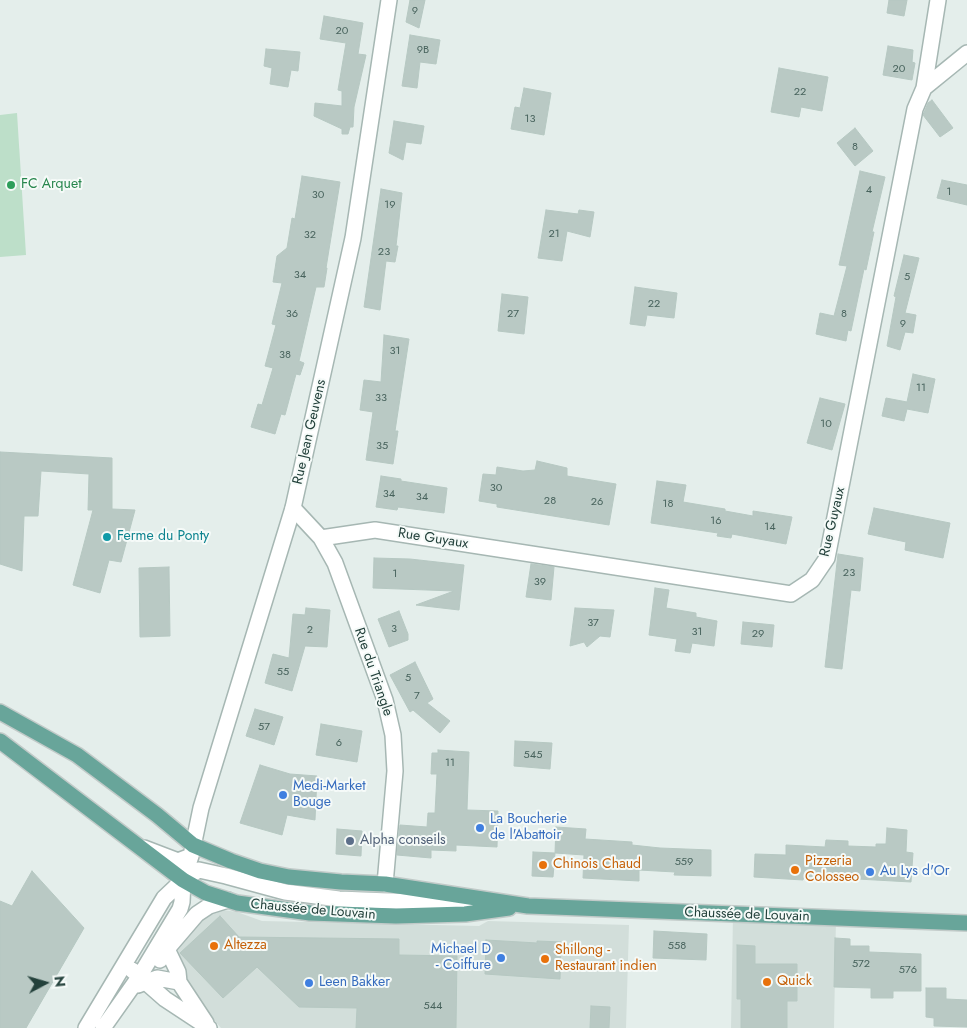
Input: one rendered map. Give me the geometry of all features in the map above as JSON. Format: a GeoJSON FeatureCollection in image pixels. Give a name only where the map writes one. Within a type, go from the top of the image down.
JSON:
{"type":"FeatureCollection","features":[{"type":"Feature","properties":{"kind":"main road","name":"Chaussée de Louvain"},"geometry":{"type":"LineString","coordinates":[[0,712],[77,755],[157,815],[192,850],[289,877],[385,884],[528,906],[967,923]]}},
{"type":"Feature","properties":{"kind":"main road","name":"Chaussée de Louvain"},"geometry":{"type":"LineString","coordinates":[[0,741],[184,880],[206,893],[237,903],[310,912],[396,916],[466,914],[528,906]]}},
{"type":"Feature","properties":{"kind":"street","name":"Rue Jean Geuvens"},"geometry":{"type":"LineString","coordinates":[[163,947],[180,909],[184,880],[208,784],[293,508],[354,238],[389,0]]}},
{"type":"Feature","properties":{"kind":"street","name":"Rue Guyaux"},"geometry":{"type":"LineString","coordinates":[[320,538],[375,530],[791,594],[812,580],[827,558],[915,109],[924,88],[938,0]]}},
{"type":"Feature","properties":{"kind":"street"},"geometry":{"type":"LineString","coordinates":[[924,88],[967,53]]}},
{"type":"Feature","properties":{"kind":"street","name":"Rue du Triangle"},"geometry":{"type":"LineString","coordinates":[[293,508],[320,538],[335,563],[386,700],[393,735],[395,771],[385,884]]}},
{"type":"Feature","properties":{"kind":"street"},"geometry":{"type":"LineString","coordinates":[[135,844],[178,861],[192,850]]}},
{"type":"Feature","properties":{"kind":"street"},"geometry":{"type":"LineString","coordinates":[[86,1028],[164,898],[184,880],[199,870],[285,892],[339,899],[528,906]]}},
{"type":"Feature","properties":{"kind":"street"},"geometry":{"type":"LineString","coordinates":[[102,1028],[139,982],[163,947],[208,906],[228,900]]}},
{"type":"Feature","properties":{"kind":"street"},"geometry":{"type":"LineString","coordinates":[[156,912],[154,935],[132,969],[139,982],[209,1028]]}},
{"type":"Feature","properties":{"kind":"street"},"geometry":{"type":"LineString","coordinates":[[163,947],[178,972],[179,982],[209,1028]]}},
{"type":"Feature","properties":{"kind":"street"},"geometry":{"type":"LineString","coordinates":[[100,1004],[113,1000],[119,991],[139,982],[157,978],[179,982]]}},
{"type":"Feature","properties":{"kind":"street"},"geometry":{"type":"LineString","coordinates":[[116,1028],[139,982]]}},
{"type":"Feature","properties":{"kind":"shaded area"},"geometry":{"type":"Polygon","coordinates":[[[223,910],[237,912],[262,921],[479,926],[488,921],[629,925],[626,1028],[221,1028],[192,995],[177,947],[187,931],[211,912],[223,910]]]}},
{"type":"Feature","properties":{"kind":"shaded area"},"geometry":{"type":"Polygon","coordinates":[[[733,915],[836,918],[834,1028],[731,1028],[733,915]]]}},
{"type":"Feature","properties":{"kind":"green space","name":"FC Arquet"},"geometry":{"type":"Polygon","coordinates":[[[17,113],[26,255],[0,257],[0,115],[17,113]]]}},
{"type":"Feature","properties":{"kind":"building"},"geometry":{"type":"Polygon","coordinates":[[[410,0],[425,0],[419,28],[406,22],[410,0]]]}},
{"type":"Feature","properties":{"kind":"building"},"geometry":{"type":"Polygon","coordinates":[[[889,0],[907,0],[904,16],[887,13],[889,0]]]}},
{"type":"Feature","properties":{"kind":"building"},"geometry":{"type":"Polygon","coordinates":[[[324,16],[363,23],[358,54],[366,55],[354,107],[353,127],[350,127],[348,134],[342,134],[342,129],[314,116],[315,103],[342,106],[342,91],[338,90],[346,43],[320,39],[324,16]]]}},
{"type":"Feature","properties":{"kind":"building"},"geometry":{"type":"Polygon","coordinates":[[[410,35],[440,40],[436,64],[420,62],[417,88],[402,86],[410,35]]]}},
{"type":"Feature","properties":{"kind":"building"},"geometry":{"type":"Polygon","coordinates":[[[888,46],[913,50],[912,62],[915,63],[912,80],[883,75],[888,46]]]}},
{"type":"Feature","properties":{"kind":"building"},"geometry":{"type":"Polygon","coordinates":[[[266,49],[300,52],[298,71],[291,70],[288,87],[270,84],[272,68],[264,66],[266,49]]]}},
{"type":"Feature","properties":{"kind":"building"},"geometry":{"type":"Polygon","coordinates":[[[779,68],[828,77],[822,111],[801,107],[799,117],[771,112],[779,68]]]}},
{"type":"Feature","properties":{"kind":"building"},"geometry":{"type":"Polygon","coordinates":[[[524,88],[551,93],[544,135],[511,129],[515,107],[520,108],[524,88]]]}},
{"type":"Feature","properties":{"kind":"building"},"geometry":{"type":"Polygon","coordinates":[[[932,100],[953,128],[940,137],[923,115],[928,103],[932,100]]]}},
{"type":"Feature","properties":{"kind":"building"},"geometry":{"type":"Polygon","coordinates":[[[394,121],[424,126],[421,144],[406,142],[403,160],[389,153],[394,121]]]}},
{"type":"Feature","properties":{"kind":"building"},"geometry":{"type":"Polygon","coordinates":[[[855,128],[873,151],[855,166],[837,143],[855,128]]]}},
{"type":"Feature","properties":{"kind":"building"},"geometry":{"type":"Polygon","coordinates":[[[860,171],[885,177],[872,232],[874,232],[866,270],[864,269],[851,331],[848,330],[846,341],[816,334],[820,313],[834,316],[847,266],[839,265],[860,171]]]}},
{"type":"Feature","properties":{"kind":"building"},"geometry":{"type":"Polygon","coordinates":[[[302,176],[340,182],[324,287],[316,287],[299,361],[304,363],[300,375],[296,374],[285,415],[281,414],[275,434],[251,427],[258,404],[262,405],[273,368],[265,366],[276,325],[272,324],[282,283],[273,282],[277,256],[287,248],[292,218],[295,219],[302,176]]]}},
{"type":"Feature","properties":{"kind":"building"},"geometry":{"type":"Polygon","coordinates":[[[942,180],[967,185],[967,205],[937,198],[942,180]]]}},
{"type":"Feature","properties":{"kind":"building"},"geometry":{"type":"Polygon","coordinates":[[[381,189],[402,193],[395,262],[386,261],[380,310],[364,307],[381,189]]]}},
{"type":"Feature","properties":{"kind":"building"},"geometry":{"type":"Polygon","coordinates":[[[546,210],[578,214],[579,210],[594,212],[590,237],[567,231],[562,261],[538,258],[546,210]]]}},
{"type":"Feature","properties":{"kind":"building"},"geometry":{"type":"Polygon","coordinates":[[[904,255],[919,258],[905,313],[916,315],[913,333],[905,332],[900,350],[887,346],[896,297],[894,296],[904,255]]]}},
{"type":"Feature","properties":{"kind":"building"},"geometry":{"type":"Polygon","coordinates":[[[635,287],[677,293],[674,318],[647,315],[645,326],[630,324],[635,287]]]}},
{"type":"Feature","properties":{"kind":"building"},"geometry":{"type":"Polygon","coordinates":[[[502,294],[528,297],[524,334],[498,331],[502,294]]]}},
{"type":"Feature","properties":{"kind":"building"},"geometry":{"type":"Polygon","coordinates":[[[384,335],[409,339],[395,431],[398,431],[393,464],[366,460],[373,412],[360,410],[364,380],[381,382],[384,335]]]}},
{"type":"Feature","properties":{"kind":"building"},"geometry":{"type":"Polygon","coordinates":[[[913,374],[935,379],[928,413],[907,409],[904,421],[882,416],[886,398],[907,402],[913,374]]]}},
{"type":"Feature","properties":{"kind":"building"},"geometry":{"type":"Polygon","coordinates":[[[820,398],[845,404],[832,450],[807,443],[820,398]]]}},
{"type":"Feature","properties":{"kind":"building","name":"Ferme du Ponty"},"geometry":{"type":"Polygon","coordinates":[[[0,452],[112,458],[112,509],[135,510],[121,562],[109,560],[100,593],[73,585],[93,510],[88,510],[89,474],[41,471],[38,516],[24,516],[22,571],[0,564],[0,452]]]}},
{"type":"Feature","properties":{"kind":"building"},"geometry":{"type":"Polygon","coordinates":[[[537,461],[567,468],[567,476],[616,484],[609,525],[497,507],[497,504],[479,501],[483,474],[496,475],[497,467],[523,471],[535,470],[537,461]]]}},
{"type":"Feature","properties":{"kind":"building"},"geometry":{"type":"Polygon","coordinates":[[[381,476],[447,488],[444,513],[398,507],[397,510],[376,507],[381,476]]]}},
{"type":"Feature","properties":{"kind":"building"},"geometry":{"type":"Polygon","coordinates":[[[657,481],[686,485],[683,502],[753,516],[753,511],[792,517],[786,544],[732,534],[731,538],[717,536],[718,533],[651,523],[657,481]]]}},
{"type":"Feature","properties":{"kind":"building"},"geometry":{"type":"Polygon","coordinates":[[[874,508],[950,523],[943,558],[905,550],[906,542],[868,534],[874,508]]]}},
{"type":"Feature","properties":{"kind":"building"},"geometry":{"type":"Polygon","coordinates":[[[838,554],[863,558],[860,591],[851,590],[842,669],[825,667],[838,554]]]}},
{"type":"Feature","properties":{"kind":"building"},"geometry":{"type":"Polygon","coordinates":[[[374,558],[410,559],[464,565],[459,610],[416,605],[454,591],[373,588],[374,558]]]}},
{"type":"Feature","properties":{"kind":"building"},"geometry":{"type":"Polygon","coordinates":[[[531,564],[554,567],[551,600],[526,597],[531,564]]]}},
{"type":"Feature","properties":{"kind":"building"},"geometry":{"type":"Polygon","coordinates":[[[169,567],[170,636],[140,637],[139,568],[169,567]]]}},
{"type":"Feature","properties":{"kind":"building"},"geometry":{"type":"Polygon","coordinates":[[[655,588],[669,590],[666,608],[696,613],[696,617],[717,621],[714,646],[692,643],[690,653],[675,651],[677,639],[649,635],[655,588]]]}},
{"type":"Feature","properties":{"kind":"building"},"geometry":{"type":"Polygon","coordinates":[[[306,608],[330,610],[327,647],[305,646],[292,691],[265,683],[273,654],[289,658],[293,614],[305,615],[306,608]]]}},
{"type":"Feature","properties":{"kind":"building"},"geometry":{"type":"Polygon","coordinates":[[[575,608],[614,610],[610,637],[600,636],[587,647],[584,642],[570,646],[575,608]]]}},
{"type":"Feature","properties":{"kind":"building"},"geometry":{"type":"Polygon","coordinates":[[[399,611],[408,634],[408,640],[389,647],[378,619],[399,611]]]}},
{"type":"Feature","properties":{"kind":"building"},"geometry":{"type":"Polygon","coordinates":[[[743,622],[774,625],[772,647],[741,644],[743,622]]]}},
{"type":"Feature","properties":{"kind":"building"},"geometry":{"type":"Polygon","coordinates":[[[415,662],[433,699],[427,703],[450,721],[440,733],[413,710],[410,712],[390,675],[415,662]]]}},
{"type":"Feature","properties":{"kind":"building"},"geometry":{"type":"Polygon","coordinates":[[[255,709],[283,717],[274,745],[246,736],[255,709]]]}},
{"type":"Feature","properties":{"kind":"building"},"geometry":{"type":"Polygon","coordinates":[[[321,724],[362,731],[357,762],[316,755],[321,724]]]}},
{"type":"Feature","properties":{"kind":"building"},"geometry":{"type":"Polygon","coordinates":[[[515,741],[552,743],[550,769],[514,766],[515,741]]]}},
{"type":"Feature","properties":{"kind":"building"},"geometry":{"type":"Polygon","coordinates":[[[438,750],[469,752],[467,810],[498,811],[497,847],[456,845],[456,851],[431,850],[431,858],[397,855],[400,825],[427,827],[428,813],[435,813],[437,774],[431,774],[432,753],[438,753],[438,750]]]}},
{"type":"Feature","properties":{"kind":"building","name":"Medi-Market Bouge"},"geometry":{"type":"Polygon","coordinates":[[[260,765],[290,774],[317,776],[315,820],[287,815],[282,835],[240,823],[260,765]]]}},
{"type":"Feature","properties":{"kind":"building"},"geometry":{"type":"Polygon","coordinates":[[[556,827],[586,829],[585,839],[632,842],[632,845],[660,848],[711,850],[711,876],[674,875],[675,872],[639,870],[639,881],[583,878],[584,855],[555,853],[556,827]]]}},
{"type":"Feature","properties":{"kind":"building"},"geometry":{"type":"Polygon","coordinates":[[[887,828],[907,830],[906,852],[913,853],[911,882],[804,876],[803,880],[754,877],[755,854],[786,855],[786,845],[825,847],[826,840],[848,841],[848,846],[876,847],[876,844],[886,844],[887,828]]]}},
{"type":"Feature","properties":{"kind":"building"},"geometry":{"type":"Polygon","coordinates":[[[337,829],[362,831],[361,856],[336,854],[337,829]]]}},
{"type":"Feature","properties":{"kind":"building","name":"Chinois Chaud"},"geometry":{"type":"Polygon","coordinates":[[[533,852],[555,853],[553,877],[532,876],[533,852]]]}},
{"type":"Feature","properties":{"kind":"building"},"geometry":{"type":"Polygon","coordinates":[[[32,871],[84,928],[26,1028],[0,1028],[0,901],[12,906],[32,871]]]}},
{"type":"Feature","properties":{"kind":"building"},"geometry":{"type":"Polygon","coordinates":[[[220,916],[239,937],[399,939],[399,955],[457,956],[456,1028],[356,1028],[357,1008],[299,1007],[257,967],[223,998],[180,953],[220,916]]]}},
{"type":"Feature","properties":{"kind":"building"},"geometry":{"type":"Polygon","coordinates":[[[654,931],[707,934],[706,960],[653,958],[654,931]]]}},
{"type":"Feature","properties":{"kind":"building"},"geometry":{"type":"Polygon","coordinates":[[[835,938],[850,939],[850,946],[869,946],[869,952],[921,954],[921,991],[893,991],[893,998],[871,998],[871,988],[834,987],[835,938]]]}},
{"type":"Feature","properties":{"kind":"building"},"geometry":{"type":"Polygon","coordinates":[[[486,940],[537,943],[537,941],[561,942],[560,979],[485,974],[486,940]]]}},
{"type":"Feature","properties":{"kind":"building","name":"Quick"},"geometry":{"type":"Polygon","coordinates":[[[737,945],[755,946],[755,964],[797,964],[797,1001],[787,1001],[787,1028],[741,1028],[741,999],[737,999],[737,945]]]}},
{"type":"Feature","properties":{"kind":"building"},"geometry":{"type":"Polygon","coordinates":[[[926,988],[946,988],[946,999],[967,1000],[967,1027],[934,1026],[934,1018],[926,1017],[926,988]]]}},
{"type":"Feature","properties":{"kind":"building"},"geometry":{"type":"Polygon","coordinates":[[[591,1006],[610,1007],[609,1028],[590,1028],[591,1006]]]}},
{"type":"Feature","properties":{"kind":"place","name":"FC Arquet"},"geometry":{"type":"Point","coordinates":[11,185]}},
{"type":"Feature","properties":{"kind":"place","name":"Ferme du Ponty"},"geometry":{"type":"Point","coordinates":[107,537]}},
{"type":"Feature","properties":{"kind":"place","name":"Medi-Market Bouge"},"geometry":{"type":"Point","coordinates":[283,795]}},
{"type":"Feature","properties":{"kind":"place","name":"La Boucherie de l'Abattoir"},"geometry":{"type":"Point","coordinates":[480,828]}},
{"type":"Feature","properties":{"kind":"place","name":"Alpha conseils"},"geometry":{"type":"Point","coordinates":[350,841]}},
{"type":"Feature","properties":{"kind":"place","name":"Chinois Chaud"},"geometry":{"type":"Point","coordinates":[543,865]}},
{"type":"Feature","properties":{"kind":"place","name":"Pizzeria Colosseo"},"geometry":{"type":"Point","coordinates":[795,870]}},
{"type":"Feature","properties":{"kind":"place","name":"Au Lys d'Or"},"geometry":{"type":"Point","coordinates":[870,872]}},
{"type":"Feature","properties":{"kind":"place","name":"Altezza"},"geometry":{"type":"Point","coordinates":[214,946]}},
{"type":"Feature","properties":{"kind":"place","name":"Michael D - Coiffure"},"geometry":{"type":"Point","coordinates":[501,958]}},
{"type":"Feature","properties":{"kind":"place","name":"Shillong - Restaurant indien"},"geometry":{"type":"Point","coordinates":[545,959]}},
{"type":"Feature","properties":{"kind":"place","name":"Quick"},"geometry":{"type":"Point","coordinates":[767,982]}},
{"type":"Feature","properties":{"kind":"place","name":"Leen Bakker"},"geometry":{"type":"Point","coordinates":[309,983]}}]}
